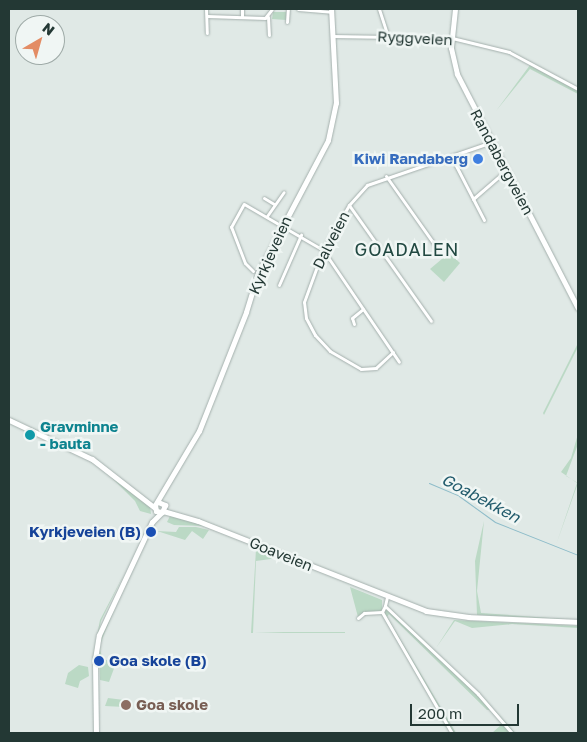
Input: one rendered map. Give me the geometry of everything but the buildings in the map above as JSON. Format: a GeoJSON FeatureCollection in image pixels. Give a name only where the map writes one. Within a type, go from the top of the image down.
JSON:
{"type":"FeatureCollection","features":[{"type":"Feature","properties":{"kind":"main road","name":"Randabergveien"},"geometry":{"type":"LineString","coordinates":[[455,9],[452,38],[454,67],[578,308]]}},
{"type":"Feature","properties":{"kind":"main road","name":"Kyrkjeveien"},"geometry":{"type":"LineString","coordinates":[[162,506],[164,494],[199,431],[246,312],[258,273],[331,132],[336,103],[331,10]]}},
{"type":"Feature","properties":{"kind":"main road","name":"Goaveien"},"geometry":{"type":"LineString","coordinates":[[9,420],[92,459],[144,498],[155,509],[162,506]]}},
{"type":"Feature","properties":{"kind":"main road","name":"Goaveien"},"geometry":{"type":"LineString","coordinates":[[144,498],[174,513],[432,613],[578,622]]}},
{"type":"Feature","properties":{"kind":"main road"},"geometry":{"type":"LineString","coordinates":[[96,733],[95,659],[99,634],[152,522],[162,506]]}},
{"type":"Feature","properties":{"kind":"main road"},"geometry":{"type":"LineString","coordinates":[[152,522],[155,509]]}},
{"type":"Feature","properties":{"kind":"street"},"geometry":{"type":"LineString","coordinates":[[206,9],[207,33]]}},
{"type":"Feature","properties":{"kind":"street"},"geometry":{"type":"LineString","coordinates":[[242,9],[242,17]]}},
{"type":"Feature","properties":{"kind":"street"},"geometry":{"type":"LineString","coordinates":[[269,35],[268,17],[272,9]]}},
{"type":"Feature","properties":{"kind":"street"},"geometry":{"type":"LineString","coordinates":[[287,22],[288,9]]}},
{"type":"Feature","properties":{"kind":"street"},"geometry":{"type":"LineString","coordinates":[[298,9],[331,10]]}},
{"type":"Feature","properties":{"kind":"street"},"geometry":{"type":"LineString","coordinates":[[379,9],[388,36]]}},
{"type":"Feature","properties":{"kind":"street"},"geometry":{"type":"LineString","coordinates":[[207,16],[268,17]]}},
{"type":"Feature","properties":{"kind":"street","name":"Ryggveien"},"geometry":{"type":"LineString","coordinates":[[332,36],[452,38],[509,52],[578,89]]}},
{"type":"Feature","properties":{"kind":"street","name":"Dalveien"},"geometry":{"type":"LineString","coordinates":[[393,352],[376,368],[361,369],[330,351],[315,335],[306,318],[304,302],[323,250],[349,205],[367,185],[386,176],[492,142]]}},
{"type":"Feature","properties":{"kind":"street"},"geometry":{"type":"LineString","coordinates":[[450,156],[484,220]]}},
{"type":"Feature","properties":{"kind":"street"},"geometry":{"type":"LineString","coordinates":[[474,199],[502,174]]}},
{"type":"Feature","properties":{"kind":"street"},"geometry":{"type":"LineString","coordinates":[[386,176],[437,248]]}},
{"type":"Feature","properties":{"kind":"street"},"geometry":{"type":"LineString","coordinates":[[267,216],[284,192]]}},
{"type":"Feature","properties":{"kind":"street"},"geometry":{"type":"LineString","coordinates":[[264,198],[274,204]]}},
{"type":"Feature","properties":{"kind":"street"},"geometry":{"type":"LineString","coordinates":[[253,271],[245,262],[231,227],[244,204],[301,235],[323,250],[399,362]]}},
{"type":"Feature","properties":{"kind":"street"},"geometry":{"type":"LineString","coordinates":[[349,205],[432,321]]}},
{"type":"Feature","properties":{"kind":"street"},"geometry":{"type":"LineString","coordinates":[[279,285],[301,235]]}},
{"type":"Feature","properties":{"kind":"street"},"geometry":{"type":"LineString","coordinates":[[354,324],[352,318],[363,308]]}},
{"type":"Feature","properties":{"kind":"street"},"geometry":{"type":"LineString","coordinates":[[382,612],[387,597]]}},
{"type":"Feature","properties":{"kind":"street"},"geometry":{"type":"LineString","coordinates":[[385,606],[478,694],[512,733]]}},
{"type":"Feature","properties":{"kind":"street"},"geometry":{"type":"LineString","coordinates":[[358,618],[363,614],[382,612]]}},
{"type":"Feature","properties":{"kind":"street"},"geometry":{"type":"LineString","coordinates":[[382,612],[452,733]]}},
{"type":"Feature","properties":{"kind":"green space"},"geometry":{"type":"Polygon","coordinates":[[[273,12],[286,12],[286,20],[272,19],[273,12]]]}},
{"type":"Feature","properties":{"kind":"green space"},"geometry":{"type":"Polygon","coordinates":[[[530,65],[578,91],[578,94],[530,69],[496,111],[530,65]]]}},
{"type":"Feature","properties":{"kind":"green space"},"geometry":{"type":"Polygon","coordinates":[[[449,253],[460,263],[444,282],[430,269],[449,253]]]}},
{"type":"Feature","properties":{"kind":"green space"},"geometry":{"type":"Polygon","coordinates":[[[578,343],[578,347],[544,415],[543,413],[578,343]]]}},
{"type":"Feature","properties":{"kind":"green space"},"geometry":{"type":"Polygon","coordinates":[[[578,434],[578,444],[566,476],[561,472],[571,458],[578,434]]]}},
{"type":"Feature","properties":{"kind":"green space"},"geometry":{"type":"Polygon","coordinates":[[[104,470],[150,506],[151,514],[140,511],[135,501],[104,470]]]}},
{"type":"Feature","properties":{"kind":"green space"},"geometry":{"type":"Polygon","coordinates":[[[571,479],[578,483],[556,545],[577,483],[571,479]]]}},
{"type":"Feature","properties":{"kind":"green space"},"geometry":{"type":"Polygon","coordinates":[[[170,516],[176,516],[204,526],[174,525],[167,522],[170,516]]]}},
{"type":"Feature","properties":{"kind":"green space"},"geometry":{"type":"Polygon","coordinates":[[[484,521],[477,591],[481,613],[578,620],[477,615],[475,561],[484,521]]]}},
{"type":"Feature","properties":{"kind":"green space"},"geometry":{"type":"Polygon","coordinates":[[[179,527],[196,527],[209,530],[203,539],[192,531],[185,540],[157,531],[176,532],[179,527]]]}},
{"type":"Feature","properties":{"kind":"green space"},"geometry":{"type":"Polygon","coordinates":[[[256,549],[293,563],[278,558],[256,561],[253,633],[251,633],[256,549]]]}},
{"type":"Feature","properties":{"kind":"green space"},"geometry":{"type":"Polygon","coordinates":[[[123,576],[101,621],[92,663],[100,620],[123,576]]]}},
{"type":"Feature","properties":{"kind":"green space"},"geometry":{"type":"Polygon","coordinates":[[[350,587],[382,600],[382,612],[364,613],[358,617],[350,587]]]}},
{"type":"Feature","properties":{"kind":"green space"},"geometry":{"type":"Polygon","coordinates":[[[118,600],[99,647],[99,640],[118,600]]]}},
{"type":"Feature","properties":{"kind":"green space"},"geometry":{"type":"Polygon","coordinates":[[[388,609],[496,712],[515,733],[492,733],[502,724],[491,710],[487,710],[389,614],[387,617],[456,733],[452,733],[385,616],[384,610],[388,609]]]}},
{"type":"Feature","properties":{"kind":"green space"},"geometry":{"type":"Polygon","coordinates":[[[454,620],[578,626],[578,628],[512,624],[472,628],[455,621],[436,648],[454,620]]]}},
{"type":"Feature","properties":{"kind":"green space"},"geometry":{"type":"Polygon","coordinates":[[[284,632],[345,632],[345,633],[253,633],[284,632]]]}},
{"type":"Feature","properties":{"kind":"green space"},"geometry":{"type":"Polygon","coordinates":[[[99,648],[103,659],[116,663],[109,682],[100,680],[99,648]]]}},
{"type":"Feature","properties":{"kind":"green space"},"geometry":{"type":"Polygon","coordinates":[[[79,665],[88,667],[89,676],[80,681],[78,688],[65,684],[68,673],[79,665]]]}},
{"type":"Feature","properties":{"kind":"green space"},"geometry":{"type":"Polygon","coordinates":[[[108,698],[124,700],[124,707],[105,706],[108,698]]]}},
{"type":"Feature","properties":{"kind":"waterway","name":"Goabekken"},"geometry":{"type":"LineString","coordinates":[[429,483],[459,496],[495,522],[578,555]]}},
{"type":"Feature","properties":{"kind":"place","name":"Kiwi Randaberg"},"geometry":{"type":"Point","coordinates":[478,159]}},
{"type":"Feature","properties":{"kind":"place","name":"Gravminne - bauta"},"geometry":{"type":"Point","coordinates":[30,435]}},
{"type":"Feature","properties":{"kind":"place","name":"Kyrkjeveien (B)"},"geometry":{"type":"Point","coordinates":[151,532]}},
{"type":"Feature","properties":{"kind":"place","name":"Goa skole (B)"},"geometry":{"type":"Point","coordinates":[99,661]}},
{"type":"Feature","properties":{"kind":"place","name":"Goa skole"},"geometry":{"type":"Point","coordinates":[126,705]}},
{"type":"Feature","properties":{"kind":"district","name":"GOADALEN"},"geometry":{"type":"Point","coordinates":[407,249]}}]}
